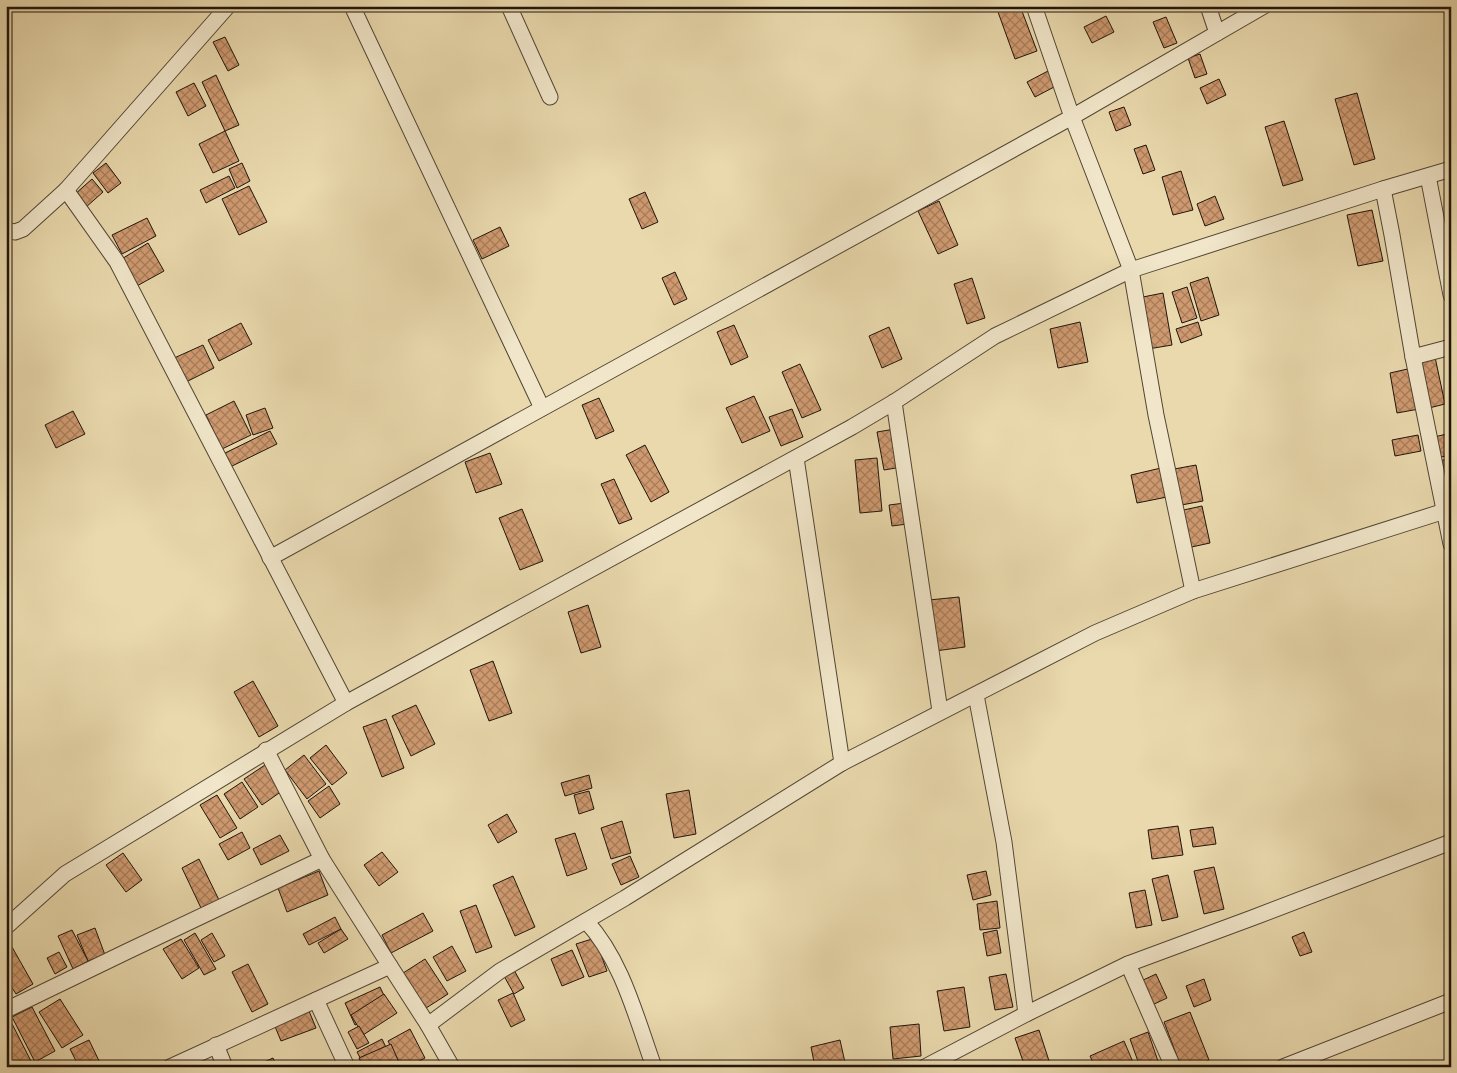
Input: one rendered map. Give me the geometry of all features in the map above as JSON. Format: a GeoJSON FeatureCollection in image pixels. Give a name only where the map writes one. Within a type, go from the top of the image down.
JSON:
{"type":"FeatureCollection","features":[{"type":"Feature","properties":{"kind":"street"},"geometry":{"type":"LineString","coordinates":[[6,230],[15,232],[23,229],[66,190],[228,6]]}},
{"type":"Feature","properties":{"kind":"street"},"geometry":{"type":"LineString","coordinates":[[352,6],[542,408]]}},
{"type":"Feature","properties":{"kind":"street"},"geometry":{"type":"LineString","coordinates":[[509,6],[550,97]]}},
{"type":"Feature","properties":{"kind":"street"},"geometry":{"type":"LineString","coordinates":[[1034,6],[1072,117],[1130,270],[1156,416],[1193,591]]}},
{"type":"Feature","properties":{"kind":"street"},"geometry":{"type":"LineString","coordinates":[[1208,6],[1218,33]]}},
{"type":"Feature","properties":{"kind":"street"},"geometry":{"type":"LineString","coordinates":[[270,558],[1072,117],[1264,6]]}},
{"type":"Feature","properties":{"kind":"street"},"geometry":{"type":"LineString","coordinates":[[6,927],[65,874],[266,750],[346,703],[796,458],[894,402],[995,336],[1130,270],[1451,169]]}},
{"type":"Feature","properties":{"kind":"street"},"geometry":{"type":"LineString","coordinates":[[1428,176],[1451,295]]}},
{"type":"Feature","properties":{"kind":"street"},"geometry":{"type":"LineString","coordinates":[[1383,189],[1413,357],[1448,510],[1451,544]]}},
{"type":"Feature","properties":{"kind":"street"},"geometry":{"type":"LineString","coordinates":[[66,190],[116,262],[346,703]]}},
{"type":"Feature","properties":{"kind":"street"},"geometry":{"type":"LineString","coordinates":[[1413,357],[1451,347]]}},
{"type":"Feature","properties":{"kind":"street"},"geometry":{"type":"LineString","coordinates":[[894,402],[940,711]]}},
{"type":"Feature","properties":{"kind":"street"},"geometry":{"type":"LineString","coordinates":[[796,458],[842,763]]}},
{"type":"Feature","properties":{"kind":"street"},"geometry":{"type":"LineString","coordinates":[[428,1025],[500,971],[586,921],[842,763],[940,711],[976,695],[1095,633],[1193,591],[1448,510]]}},
{"type":"Feature","properties":{"kind":"street"},"geometry":{"type":"LineString","coordinates":[[976,695],[1004,842],[1026,1014]]}},
{"type":"Feature","properties":{"kind":"street"},"geometry":{"type":"LineString","coordinates":[[266,750],[322,859],[428,1025],[452,1067]]}},
{"type":"Feature","properties":{"kind":"street"},"geometry":{"type":"LineString","coordinates":[[924,1067],[1128,964],[1451,842]]}},
{"type":"Feature","properties":{"kind":"street"},"geometry":{"type":"LineString","coordinates":[[6,1010],[322,859]]}},
{"type":"Feature","properties":{"kind":"street"},"geometry":{"type":"LineString","coordinates":[[586,921],[597,934],[617,968],[654,1067]]}},
{"type":"Feature","properties":{"kind":"street"},"geometry":{"type":"LineString","coordinates":[[1128,964],[1173,1067]]}},
{"type":"Feature","properties":{"kind":"street"},"geometry":{"type":"LineString","coordinates":[[170,1067],[390,966]]}},
{"type":"Feature","properties":{"kind":"street"},"geometry":{"type":"LineString","coordinates":[[316,1000],[347,1067]]}},
{"type":"Feature","properties":{"kind":"street"},"geometry":{"type":"LineString","coordinates":[[1282,1067],[1451,1002]]}},
{"type":"Feature","properties":{"kind":"street"},"geometry":{"type":"LineString","coordinates":[[216,1045],[225,1067]]}},
{"type":"Feature","properties":{"kind":"building"},"geometry":{"type":"Polygon","coordinates":[[[1013,6],[1020,6],[1037,51],[1015,59],[998,12],[1013,6]]]}},
{"type":"Feature","properties":{"kind":"building"},"geometry":{"type":"Polygon","coordinates":[[[1106,16],[1114,32],[1092,43],[1084,27],[1106,16]]]}},
{"type":"Feature","properties":{"kind":"building"},"geometry":{"type":"Polygon","coordinates":[[[1166,17],[1177,43],[1164,48],[1153,22],[1166,17]]]}},
{"type":"Feature","properties":{"kind":"building"},"geometry":{"type":"Polygon","coordinates":[[[225,37],[239,65],[228,71],[213,42],[225,37]]]}},
{"type":"Feature","properties":{"kind":"building"},"geometry":{"type":"Polygon","coordinates":[[[1200,54],[1207,74],[1195,78],[1188,58],[1200,54]]]}},
{"type":"Feature","properties":{"kind":"building"},"geometry":{"type":"Polygon","coordinates":[[[1048,71],[1056,86],[1035,97],[1027,82],[1048,71]]]}},
{"type":"Feature","properties":{"kind":"building"},"geometry":{"type":"Polygon","coordinates":[[[216,75],[239,125],[225,131],[202,82],[216,75]]]}},
{"type":"Feature","properties":{"kind":"building"},"geometry":{"type":"Polygon","coordinates":[[[1219,79],[1226,95],[1207,104],[1200,88],[1219,79]]]}},
{"type":"Feature","properties":{"kind":"building"},"geometry":{"type":"Polygon","coordinates":[[[194,83],[206,106],[188,116],[176,92],[194,83]]]}},
{"type":"Feature","properties":{"kind":"building"},"geometry":{"type":"Polygon","coordinates":[[[1357,93],[1375,159],[1354,165],[1335,99],[1357,93]]]}},
{"type":"Feature","properties":{"kind":"building"},"geometry":{"type":"Polygon","coordinates":[[[1124,107],[1131,125],[1116,131],[1109,112],[1124,107]]]}},
{"type":"Feature","properties":{"kind":"building"},"geometry":{"type":"Polygon","coordinates":[[[1284,121],[1303,180],[1283,186],[1265,127],[1284,121]]]}},
{"type":"Feature","properties":{"kind":"building"},"geometry":{"type":"Polygon","coordinates":[[[225,131],[239,161],[213,173],[199,144],[225,131]]]}},
{"type":"Feature","properties":{"kind":"building"},"geometry":{"type":"Polygon","coordinates":[[[1146,145],[1155,170],[1143,174],[1134,149],[1146,145]]]}},
{"type":"Feature","properties":{"kind":"building"},"geometry":{"type":"Polygon","coordinates":[[[106,163],[121,183],[108,193],[93,173],[106,163]]]}},
{"type":"Feature","properties":{"kind":"building"},"geometry":{"type":"Polygon","coordinates":[[[242,163],[250,181],[237,188],[229,169],[242,163]]]}},
{"type":"Feature","properties":{"kind":"building"},"geometry":{"type":"Polygon","coordinates":[[[1181,171],[1193,210],[1173,215],[1162,177],[1181,171]]]}},
{"type":"Feature","properties":{"kind":"building"},"geometry":{"type":"Polygon","coordinates":[[[229,176],[235,188],[206,203],[200,190],[229,176]]]}},
{"type":"Feature","properties":{"kind":"building"},"geometry":{"type":"Polygon","coordinates":[[[92,179],[103,192],[85,208],[74,195],[92,179]]]}},
{"type":"Feature","properties":{"kind":"building"},"geometry":{"type":"Polygon","coordinates":[[[249,186],[267,222],[239,235],[222,199],[249,186]]]}},
{"type":"Feature","properties":{"kind":"building"},"geometry":{"type":"Polygon","coordinates":[[[645,192],[658,222],[642,229],[629,199],[645,192]]]}},
{"type":"Feature","properties":{"kind":"building"},"geometry":{"type":"Polygon","coordinates":[[[1215,196],[1224,219],[1205,226],[1197,204],[1215,196]]]}},
{"type":"Feature","properties":{"kind":"building"},"geometry":{"type":"Polygon","coordinates":[[[939,201],[958,245],[938,254],[918,211],[939,201]]]}},
{"type":"Feature","properties":{"kind":"building"},"geometry":{"type":"Polygon","coordinates":[[[1372,210],[1383,261],[1358,266],[1347,215],[1372,210]]]}},
{"type":"Feature","properties":{"kind":"building"},"geometry":{"type":"Polygon","coordinates":[[[147,218],[156,236],[122,254],[112,235],[147,218]]]}},
{"type":"Feature","properties":{"kind":"building"},"geometry":{"type":"Polygon","coordinates":[[[500,227],[509,246],[482,259],[473,240],[500,227]]]}},
{"type":"Feature","properties":{"kind":"building"},"geometry":{"type":"Polygon","coordinates":[[[148,243],[164,271],[135,287],[120,260],[148,243]]]}},
{"type":"Feature","properties":{"kind":"building"},"geometry":{"type":"Polygon","coordinates":[[[675,272],[687,299],[674,305],[662,278],[675,272]]]}},
{"type":"Feature","properties":{"kind":"building"},"geometry":{"type":"Polygon","coordinates":[[[1208,277],[1219,315],[1201,321],[1190,283],[1208,277]]]}},
{"type":"Feature","properties":{"kind":"building"},"geometry":{"type":"Polygon","coordinates":[[[972,278],[985,318],[967,324],[954,284],[972,278]]]}},
{"type":"Feature","properties":{"kind":"building"},"geometry":{"type":"Polygon","coordinates":[[[1187,287],[1197,318],[1182,323],[1172,292],[1187,287]]]}},
{"type":"Feature","properties":{"kind":"building"},"geometry":{"type":"Polygon","coordinates":[[[1163,293],[1172,345],[1148,349],[1138,298],[1163,293]]]}},
{"type":"Feature","properties":{"kind":"building"},"geometry":{"type":"Polygon","coordinates":[[[1080,322],[1088,362],[1058,368],[1050,329],[1080,322]]]}},
{"type":"Feature","properties":{"kind":"building"},"geometry":{"type":"Polygon","coordinates":[[[1198,322],[1202,335],[1181,343],[1176,329],[1198,322]]]}},
{"type":"Feature","properties":{"kind":"building"},"geometry":{"type":"Polygon","coordinates":[[[241,323],[252,344],[219,361],[208,340],[241,323]]]}},
{"type":"Feature","properties":{"kind":"building"},"geometry":{"type":"Polygon","coordinates":[[[734,325],[748,357],[731,365],[717,332],[734,325]]]}},
{"type":"Feature","properties":{"kind":"building"},"geometry":{"type":"Polygon","coordinates":[[[889,327],[902,359],[882,368],[869,336],[889,327]]]}},
{"type":"Feature","properties":{"kind":"building"},"geometry":{"type":"Polygon","coordinates":[[[203,345],[214,368],[184,383],[172,359],[203,345]]]}},
{"type":"Feature","properties":{"kind":"building"},"geometry":{"type":"Polygon","coordinates":[[[1435,357],[1445,404],[1425,409],[1414,361],[1435,357]]]}},
{"type":"Feature","properties":{"kind":"building"},"geometry":{"type":"Polygon","coordinates":[[[800,364],[821,410],[802,418],[782,372],[800,364]]]}},
{"type":"Feature","properties":{"kind":"building"},"geometry":{"type":"Polygon","coordinates":[[[1412,368],[1419,409],[1397,413],[1390,373],[1412,368]]]}},
{"type":"Feature","properties":{"kind":"building"},"geometry":{"type":"Polygon","coordinates":[[[754,396],[770,431],[742,443],[726,408],[754,396]]]}},
{"type":"Feature","properties":{"kind":"building"},"geometry":{"type":"Polygon","coordinates":[[[599,398],[614,431],[596,439],[582,405],[599,398]]]}},
{"type":"Feature","properties":{"kind":"building"},"geometry":{"type":"Polygon","coordinates":[[[234,401],[251,435],[222,449],[206,415],[234,401]]]}},
{"type":"Feature","properties":{"kind":"building"},"geometry":{"type":"Polygon","coordinates":[[[265,408],[273,428],[253,435],[246,415],[265,408]]]}},
{"type":"Feature","properties":{"kind":"building"},"geometry":{"type":"Polygon","coordinates":[[[792,409],[803,437],[781,446],[769,417],[792,409]]]}},
{"type":"Feature","properties":{"kind":"building"},"geometry":{"type":"Polygon","coordinates":[[[73,411],[85,434],[56,448],[45,425],[73,411]]]}},
{"type":"Feature","properties":{"kind":"building"},"geometry":{"type":"Polygon","coordinates":[[[895,429],[902,467],[884,470],[877,432],[895,429]]]}},
{"type":"Feature","properties":{"kind":"building"},"geometry":{"type":"Polygon","coordinates":[[[270,431],[277,444],[226,469],[219,456],[270,431]]]}},
{"type":"Feature","properties":{"kind":"building"},"geometry":{"type":"Polygon","coordinates":[[[1451,433],[1451,455],[1436,458],[1430,438],[1451,433]]]}},
{"type":"Feature","properties":{"kind":"building"},"geometry":{"type":"Polygon","coordinates":[[[1418,435],[1421,451],[1395,456],[1392,440],[1418,435]]]}},
{"type":"Feature","properties":{"kind":"building"},"geometry":{"type":"Polygon","coordinates":[[[645,445],[669,492],[651,502],[626,455],[645,445]]]}},
{"type":"Feature","properties":{"kind":"building"},"geometry":{"type":"Polygon","coordinates":[[[490,453],[502,484],[476,493],[465,462],[490,453]]]}},
{"type":"Feature","properties":{"kind":"building"},"geometry":{"type":"Polygon","coordinates":[[[877,458],[882,511],[860,513],[855,460],[877,458]]]}},
{"type":"Feature","properties":{"kind":"building"},"geometry":{"type":"Polygon","coordinates":[[[1451,459],[1451,496],[1444,497],[1437,461],[1451,459]]]}},
{"type":"Feature","properties":{"kind":"building"},"geometry":{"type":"Polygon","coordinates":[[[1196,465],[1203,501],[1176,506],[1169,470],[1196,465]]]}},
{"type":"Feature","properties":{"kind":"building"},"geometry":{"type":"Polygon","coordinates":[[[1161,468],[1167,497],[1137,503],[1131,475],[1161,468]]]}},
{"type":"Feature","properties":{"kind":"building"},"geometry":{"type":"Polygon","coordinates":[[[614,479],[632,519],[619,524],[601,484],[614,479]]]}},
{"type":"Feature","properties":{"kind":"building"},"geometry":{"type":"Polygon","coordinates":[[[905,503],[907,524],[892,526],[889,505],[905,503]]]}},
{"type":"Feature","properties":{"kind":"building"},"geometry":{"type":"Polygon","coordinates":[[[1202,506],[1210,543],[1187,548],[1179,511],[1202,506]]]}},
{"type":"Feature","properties":{"kind":"building"},"geometry":{"type":"Polygon","coordinates":[[[522,509],[543,561],[520,570],[499,518],[522,509]]]}},
{"type":"Feature","properties":{"kind":"building"},"geometry":{"type":"Polygon","coordinates":[[[959,597],[965,647],[935,651],[929,600],[959,597]]]}},
{"type":"Feature","properties":{"kind":"building"},"geometry":{"type":"Polygon","coordinates":[[[588,605],[601,647],[581,653],[568,612],[588,605]]]}},
{"type":"Feature","properties":{"kind":"building"},"geometry":{"type":"Polygon","coordinates":[[[493,661],[512,713],[489,721],[470,670],[493,661]]]}},
{"type":"Feature","properties":{"kind":"building"},"geometry":{"type":"Polygon","coordinates":[[[253,681],[278,726],[259,737],[234,692],[253,681]]]}},
{"type":"Feature","properties":{"kind":"building"},"geometry":{"type":"Polygon","coordinates":[[[416,705],[435,744],[411,756],[392,716],[416,705]]]}},
{"type":"Feature","properties":{"kind":"building"},"geometry":{"type":"Polygon","coordinates":[[[386,719],[404,768],[382,777],[363,727],[386,719]]]}},
{"type":"Feature","properties":{"kind":"building"},"geometry":{"type":"Polygon","coordinates":[[[326,745],[347,773],[332,785],[310,758],[326,745]]]}},
{"type":"Feature","properties":{"kind":"building"},"geometry":{"type":"Polygon","coordinates":[[[304,755],[326,784],[307,799],[285,770],[304,755]]]}},
{"type":"Feature","properties":{"kind":"building"},"geometry":{"type":"Polygon","coordinates":[[[265,765],[282,791],[262,805],[244,779],[265,765]]]}},
{"type":"Feature","properties":{"kind":"building"},"geometry":{"type":"Polygon","coordinates":[[[589,775],[592,788],[565,796],[561,783],[589,775]]]}},
{"type":"Feature","properties":{"kind":"building"},"geometry":{"type":"Polygon","coordinates":[[[242,782],[258,807],[240,819],[224,794],[242,782]]]}},
{"type":"Feature","properties":{"kind":"building"},"geometry":{"type":"Polygon","coordinates":[[[329,786],[340,804],[320,818],[308,801],[329,786]]]}},
{"type":"Feature","properties":{"kind":"building"},"geometry":{"type":"Polygon","coordinates":[[[689,790],[696,834],[674,838],[666,794],[689,790]]]}},
{"type":"Feature","properties":{"kind":"building"},"geometry":{"type":"Polygon","coordinates":[[[589,791],[594,809],[579,814],[574,795],[589,791]]]}},
{"type":"Feature","properties":{"kind":"building"},"geometry":{"type":"Polygon","coordinates":[[[217,795],[237,828],[220,838],[200,805],[217,795]]]}},
{"type":"Feature","properties":{"kind":"building"},"geometry":{"type":"Polygon","coordinates":[[[507,814],[517,832],[498,843],[488,825],[507,814]]]}},
{"type":"Feature","properties":{"kind":"building"},"geometry":{"type":"Polygon","coordinates":[[[622,821],[631,853],[611,859],[601,828],[622,821]]]}},
{"type":"Feature","properties":{"kind":"building"},"geometry":{"type":"Polygon","coordinates":[[[1178,826],[1183,855],[1152,859],[1148,830],[1178,826]]]}},
{"type":"Feature","properties":{"kind":"building"},"geometry":{"type":"Polygon","coordinates":[[[1213,827],[1216,844],[1193,847],[1190,830],[1213,827]]]}},
{"type":"Feature","properties":{"kind":"building"},"geometry":{"type":"Polygon","coordinates":[[[242,832],[250,848],[228,860],[219,844],[242,832]]]}},
{"type":"Feature","properties":{"kind":"building"},"geometry":{"type":"Polygon","coordinates":[[[575,833],[587,869],[567,876],[555,839],[575,833]]]}},
{"type":"Feature","properties":{"kind":"building"},"geometry":{"type":"Polygon","coordinates":[[[280,835],[289,851],[261,865],[253,849],[280,835]]]}},
{"type":"Feature","properties":{"kind":"building"},"geometry":{"type":"Polygon","coordinates":[[[382,852],[398,872],[379,886],[364,865],[382,852]]]}},
{"type":"Feature","properties":{"kind":"building"},"geometry":{"type":"Polygon","coordinates":[[[123,853],[142,880],[126,892],[106,865],[123,853]]]}},
{"type":"Feature","properties":{"kind":"building"},"geometry":{"type":"Polygon","coordinates":[[[630,856],[639,877],[621,885],[612,864],[630,856]]]}},
{"type":"Feature","properties":{"kind":"building"},"geometry":{"type":"Polygon","coordinates":[[[199,859],[219,900],[201,908],[182,868],[199,859]]]}},
{"type":"Feature","properties":{"kind":"building"},"geometry":{"type":"Polygon","coordinates":[[[1214,867],[1224,909],[1204,914],[1194,871],[1214,867]]]}},
{"type":"Feature","properties":{"kind":"building"},"geometry":{"type":"Polygon","coordinates":[[[319,871],[328,895],[287,912],[278,888],[319,871]]]}},
{"type":"Feature","properties":{"kind":"building"},"geometry":{"type":"Polygon","coordinates":[[[986,871],[991,895],[973,900],[967,875],[986,871]]]}},
{"type":"Feature","properties":{"kind":"building"},"geometry":{"type":"Polygon","coordinates":[[[1168,875],[1178,917],[1162,921],[1152,879],[1168,875]]]}},
{"type":"Feature","properties":{"kind":"building"},"geometry":{"type":"Polygon","coordinates":[[[513,876],[535,927],[515,936],[493,885],[513,876]]]}},
{"type":"Feature","properties":{"kind":"building"},"geometry":{"type":"Polygon","coordinates":[[[1145,890],[1152,925],[1136,928],[1129,893],[1145,890]]]}},
{"type":"Feature","properties":{"kind":"building"},"geometry":{"type":"Polygon","coordinates":[[[997,901],[1000,928],[980,930],[977,904],[997,901]]]}},
{"type":"Feature","properties":{"kind":"building"},"geometry":{"type":"Polygon","coordinates":[[[476,905],[492,947],[476,953],[460,911],[476,905]]]}},
{"type":"Feature","properties":{"kind":"building"},"geometry":{"type":"Polygon","coordinates":[[[423,913],[433,931],[391,953],[382,935],[423,913]]]}},
{"type":"Feature","properties":{"kind":"building"},"geometry":{"type":"Polygon","coordinates":[[[335,917],[341,929],[309,945],[303,934],[335,917]]]}},
{"type":"Feature","properties":{"kind":"building"},"geometry":{"type":"Polygon","coordinates":[[[95,928],[105,955],[88,961],[77,935],[95,928]]]}},
{"type":"Feature","properties":{"kind":"building"},"geometry":{"type":"Polygon","coordinates":[[[341,929],[348,939],[324,953],[318,943],[341,929]]]}},
{"type":"Feature","properties":{"kind":"building"},"geometry":{"type":"Polygon","coordinates":[[[72,930],[88,961],[73,969],[58,936],[72,930]]]}},
{"type":"Feature","properties":{"kind":"building"},"geometry":{"type":"Polygon","coordinates":[[[997,930],[1001,953],[987,956],[983,933],[997,930]]]}},
{"type":"Feature","properties":{"kind":"building"},"geometry":{"type":"Polygon","coordinates":[[[1304,932],[1312,952],[1300,956],[1292,937],[1304,932]]]}},
{"type":"Feature","properties":{"kind":"building"},"geometry":{"type":"Polygon","coordinates":[[[195,933],[216,969],[204,975],[184,940],[195,933]]]}},
{"type":"Feature","properties":{"kind":"building"},"geometry":{"type":"Polygon","coordinates":[[[212,933],[225,956],[214,962],[201,940],[212,933]]]}},
{"type":"Feature","properties":{"kind":"building"},"geometry":{"type":"Polygon","coordinates":[[[595,938],[607,971],[589,977],[576,944],[595,938]]]}},
{"type":"Feature","properties":{"kind":"building"},"geometry":{"type":"Polygon","coordinates":[[[181,939],[199,968],[182,979],[163,949],[181,939]]]}},
{"type":"Feature","properties":{"kind":"building"},"geometry":{"type":"Polygon","coordinates":[[[452,946],[466,971],[447,981],[433,957],[452,946]]]}},
{"type":"Feature","properties":{"kind":"building"},"geometry":{"type":"Polygon","coordinates":[[[12,947],[33,984],[16,994],[6,978],[6,950],[12,947]]]}},
{"type":"Feature","properties":{"kind":"building"},"geometry":{"type":"Polygon","coordinates":[[[572,950],[584,977],[562,986],[551,959],[572,950]]]}},
{"type":"Feature","properties":{"kind":"building"},"geometry":{"type":"Polygon","coordinates":[[[59,952],[67,967],[55,974],[47,958],[59,952]]]}},
{"type":"Feature","properties":{"kind":"building"},"geometry":{"type":"Polygon","coordinates":[[[425,959],[448,994],[423,1010],[400,975],[425,959]]]}},
{"type":"Feature","properties":{"kind":"building"},"geometry":{"type":"Polygon","coordinates":[[[248,964],[268,1004],[252,1012],[232,972],[248,964]]]}},
{"type":"Feature","properties":{"kind":"building"},"geometry":{"type":"Polygon","coordinates":[[[514,970],[524,988],[514,994],[504,976],[514,970]]]}},
{"type":"Feature","properties":{"kind":"building"},"geometry":{"type":"Polygon","coordinates":[[[1006,974],[1013,1007],[995,1010],[989,977],[1006,974]]]}},
{"type":"Feature","properties":{"kind":"building"},"geometry":{"type":"Polygon","coordinates":[[[1156,974],[1167,998],[1150,1006],[1139,982],[1156,974]]]}},
{"type":"Feature","properties":{"kind":"building"},"geometry":{"type":"Polygon","coordinates":[[[1204,979],[1211,1000],[1194,1007],[1186,986],[1204,979]]]}},
{"type":"Feature","properties":{"kind":"building"},"geometry":{"type":"Polygon","coordinates":[[[380,987],[390,1008],[355,1025],[345,1003],[380,987]]]}},
{"type":"Feature","properties":{"kind":"building"},"geometry":{"type":"Polygon","coordinates":[[[964,987],[970,1027],[944,1031],[937,991],[964,987]]]}},
{"type":"Feature","properties":{"kind":"building"},"geometry":{"type":"Polygon","coordinates":[[[513,993],[525,1020],[511,1027],[498,1000],[513,993]]]}},
{"type":"Feature","properties":{"kind":"building"},"geometry":{"type":"Polygon","coordinates":[[[384,994],[397,1013],[363,1035],[351,1015],[384,994]]]}},
{"type":"Feature","properties":{"kind":"building"},"geometry":{"type":"Polygon","coordinates":[[[60,999],[83,1035],[62,1048],[39,1012],[60,999]]]}},
{"type":"Feature","properties":{"kind":"building"},"geometry":{"type":"Polygon","coordinates":[[[32,1007],[55,1051],[35,1062],[12,1017],[32,1007]]]}},
{"type":"Feature","properties":{"kind":"building"},"geometry":{"type":"Polygon","coordinates":[[[309,1011],[316,1028],[281,1041],[274,1024],[309,1011]]]}},
{"type":"Feature","properties":{"kind":"building"},"geometry":{"type":"Polygon","coordinates":[[[1190,1012],[1209,1060],[1192,1067],[1181,1067],[1164,1022],[1190,1012]]]}},
{"type":"Feature","properties":{"kind":"building"},"geometry":{"type":"Polygon","coordinates":[[[8,1016],[34,1067],[14,1067],[6,1052],[6,1017],[8,1016]]]}},
{"type":"Feature","properties":{"kind":"building"},"geometry":{"type":"Polygon","coordinates":[[[919,1024],[921,1056],[893,1059],[890,1027],[919,1024]]]}},
{"type":"Feature","properties":{"kind":"building"},"geometry":{"type":"Polygon","coordinates":[[[359,1026],[369,1043],[357,1049],[348,1032],[359,1026]]]}},
{"type":"Feature","properties":{"kind":"building"},"geometry":{"type":"Polygon","coordinates":[[[410,1029],[425,1058],[408,1067],[401,1067],[388,1041],[410,1029]]]}},
{"type":"Feature","properties":{"kind":"building"},"geometry":{"type":"Polygon","coordinates":[[[1039,1030],[1051,1067],[1025,1067],[1015,1038],[1039,1030]]]}},
{"type":"Feature","properties":{"kind":"building"},"geometry":{"type":"Polygon","coordinates":[[[1148,1032],[1160,1067],[1140,1067],[1130,1039],[1148,1032]]]}},
{"type":"Feature","properties":{"kind":"building"},"geometry":{"type":"Polygon","coordinates":[[[382,1039],[394,1064],[389,1067],[365,1067],[357,1052],[382,1039]]]}},
{"type":"Feature","properties":{"kind":"building"},"geometry":{"type":"Polygon","coordinates":[[[89,1040],[102,1067],[79,1067],[70,1049],[89,1040]]]}},
{"type":"Feature","properties":{"kind":"building"},"geometry":{"type":"Polygon","coordinates":[[[840,1040],[846,1067],[815,1067],[811,1047],[840,1040]]]}},
{"type":"Feature","properties":{"kind":"building"},"geometry":{"type":"Polygon","coordinates":[[[1124,1041],[1135,1067],[1095,1067],[1090,1056],[1124,1041]]]}},
{"type":"Feature","properties":{"kind":"building"},"geometry":{"type":"Polygon","coordinates":[[[391,1044],[401,1067],[363,1067],[359,1058],[391,1044]]]}},
{"type":"Feature","properties":{"kind":"building"},"geometry":{"type":"Polygon","coordinates":[[[273,1058],[277,1067],[253,1067],[273,1058]]]}}]}
